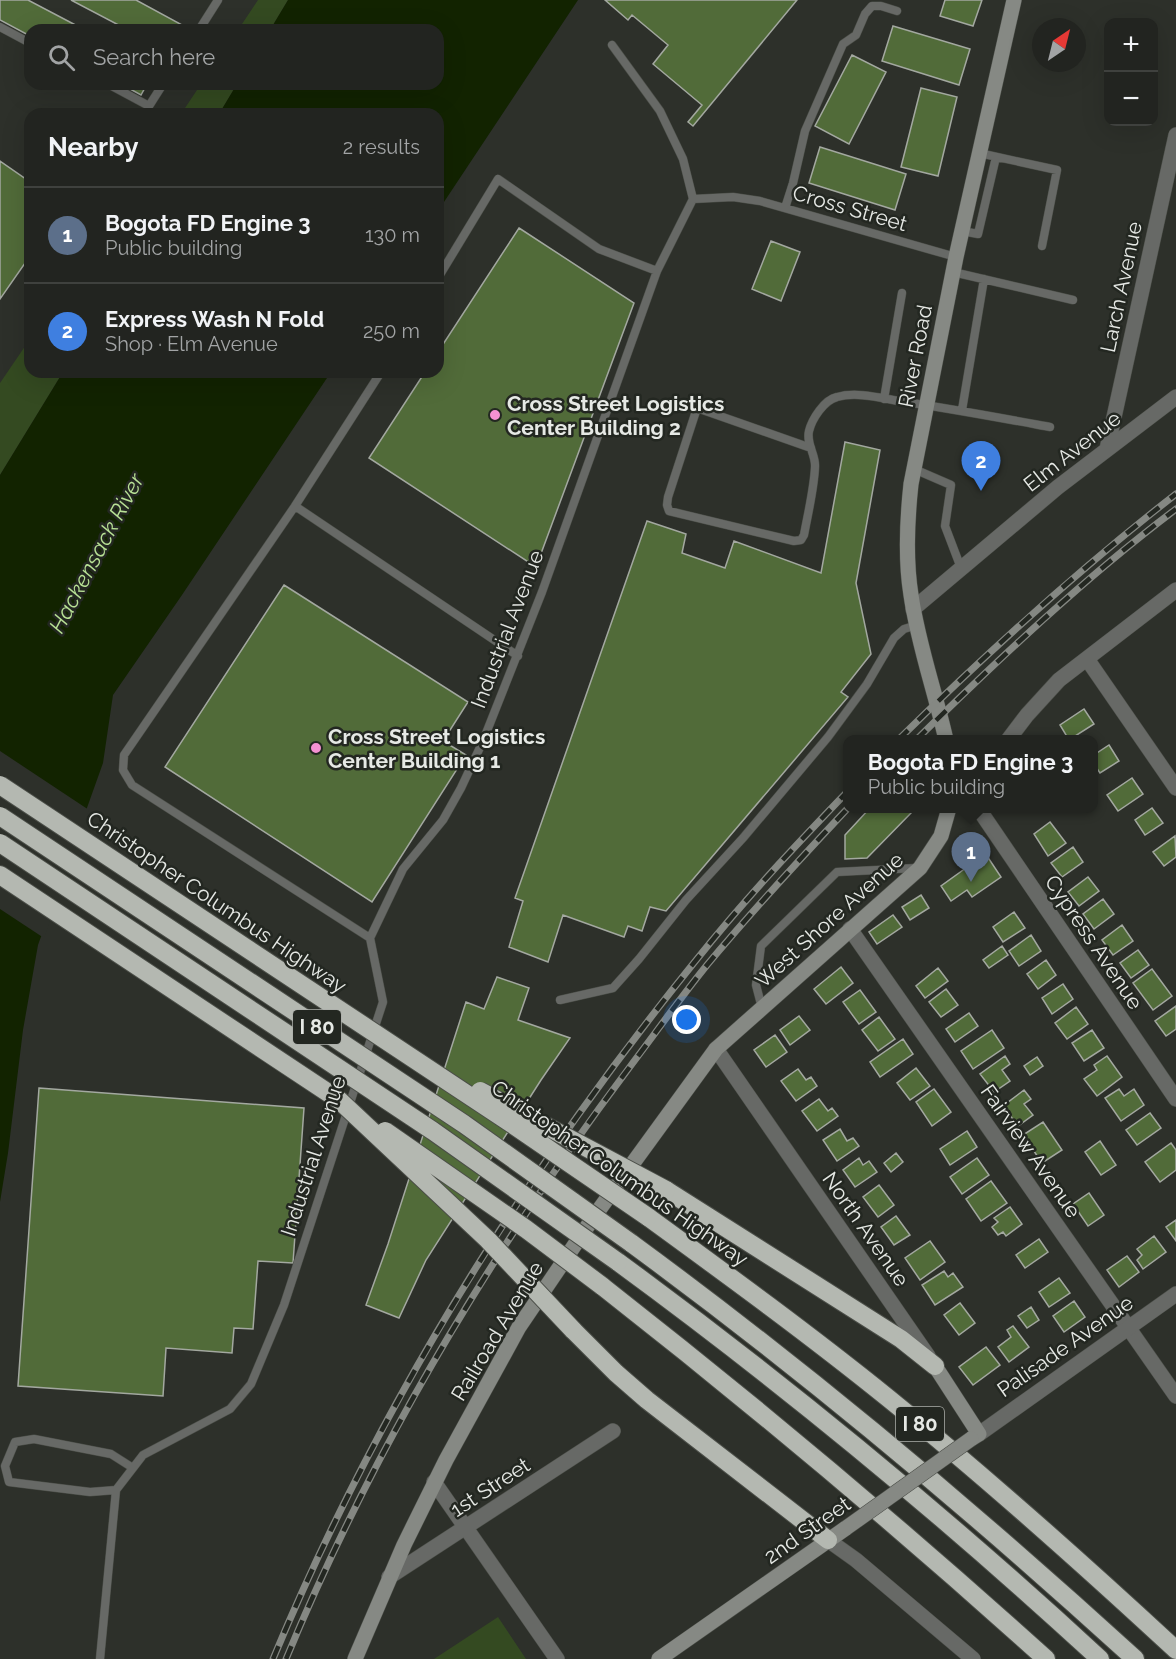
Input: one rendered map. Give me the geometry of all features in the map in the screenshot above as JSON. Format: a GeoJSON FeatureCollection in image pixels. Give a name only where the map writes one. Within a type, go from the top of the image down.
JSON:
{"type":"FeatureCollection","features":[{"type":"Feature","properties":{"kind":"highway","name":"Christopher Columbus Highway"},"geometry":{"type":"LineString","coordinates":[[0,785],[648,1217],[890,1399],[1012,1502],[1176,1650]]}},
{"type":"Feature","properties":{"kind":"highway","name":"I 80"},"geometry":{"type":"LineString","coordinates":[[0,816],[464,1124],[631,1243],[744,1328],[880,1436],[1046,1578],[1135,1659]]}},
{"type":"Feature","properties":{"kind":"highway","name":"I 80"},"geometry":{"type":"LineString","coordinates":[[0,843],[433,1131],[618,1262],[716,1336],[887,1472],[1100,1659]]}},
{"type":"Feature","properties":{"kind":"highway","name":"I 80"},"geometry":{"type":"LineString","coordinates":[[0,875],[339,1100],[526,1229],[733,1389],[843,1481],[1046,1659]]}},
{"type":"Feature","properties":{"kind":"highway"},"geometry":{"type":"LineString","coordinates":[[386,1041],[666,1190],[902,1339],[935,1366]]}},
{"type":"Feature","properties":{"kind":"highway"},"geometry":{"type":"LineString","coordinates":[[339,1100],[482,1233],[609,1367],[639,1393],[828,1540]]}},
{"type":"Feature","properties":{"kind":"main road","name":"River Road"},"geometry":{"type":"LineString","coordinates":[[945,735],[913,609],[907,555],[907,516],[914,469],[956,257],[1014,0]]}},
{"type":"Feature","properties":{"kind":"main road","name":"West Shore Avenue"},"geometry":{"type":"LineString","coordinates":[[716,1049],[920,868],[941,836],[948,813]]}},
{"type":"Feature","properties":{"kind":"main road","name":"Railroad Avenue"},"geometry":{"type":"LineString","coordinates":[[355,1659],[389,1577],[434,1482],[519,1327],[600,1209],[716,1049]]}},
{"type":"Feature","properties":{"kind":"main road","name":"North Avenue"},"geometry":{"type":"LineString","coordinates":[[935,1366],[975,1436]]}},
{"type":"Feature","properties":{"kind":"main road","name":"2nd Street"},"geometry":{"type":"LineString","coordinates":[[659,1659],[975,1436]]}},
{"type":"Feature","properties":{"kind":"street","name":"Larch Avenue"},"geometry":{"type":"LineString","coordinates":[[1107,449],[1176,135]]}},
{"type":"Feature","properties":{"kind":"street","name":"Elm Avenue"},"geometry":{"type":"LineString","coordinates":[[913,609],[1107,449],[1176,397]]}},
{"type":"Feature","properties":{"kind":"street"},"geometry":{"type":"LineString","coordinates":[[1012,735],[1059,680],[1176,590]]}},
{"type":"Feature","properties":{"kind":"street"},"geometry":{"type":"LineString","coordinates":[[1087,659],[1176,788]]}},
{"type":"Feature","properties":{"kind":"street","name":"Cypress Avenue"},"geometry":{"type":"LineString","coordinates":[[981,813],[1176,1099]]}},
{"type":"Feature","properties":{"kind":"street","name":"Fairview Avenue"},"geometry":{"type":"LineString","coordinates":[[850,929],[1176,1396]]}},
{"type":"Feature","properties":{"kind":"street","name":"North Avenue"},"geometry":{"type":"LineString","coordinates":[[716,1049],[935,1366]]}},
{"type":"Feature","properties":{"kind":"street","name":"Palisade Avenue"},"geometry":{"type":"LineString","coordinates":[[975,1436],[1176,1294]]}},
{"type":"Feature","properties":{"kind":"street","name":"1st Street"},"geometry":{"type":"LineString","coordinates":[[389,1577],[613,1431]]}},
{"type":"Feature","properties":{"kind":"street"},"geometry":{"type":"LineString","coordinates":[[434,1482],[557,1659]]}},
{"type":"Feature","properties":{"kind":"street"},"geometry":{"type":"LineString","coordinates":[[828,1540],[856,1560],[973,1659]]}},
{"type":"Feature","properties":{"kind":"lane"},"geometry":{"type":"LineString","coordinates":[[203,24],[218,0]]}},
{"type":"Feature","properties":{"kind":"lane"},"geometry":{"type":"LineString","coordinates":[[785,208],[805,131],[843,45],[856,35],[865,14],[872,6],[897,11]]}},
{"type":"Feature","properties":{"kind":"lane"},"geometry":{"type":"LineString","coordinates":[[0,27],[24,40]]}},
{"type":"Feature","properties":{"kind":"lane"},"geometry":{"type":"LineString","coordinates":[[612,45],[660,111],[683,159],[693,199]]}},
{"type":"Feature","properties":{"kind":"lane"},"geometry":{"type":"LineString","coordinates":[[119,90],[149,106],[159,90]]}},
{"type":"Feature","properties":{"kind":"lane"},"geometry":{"type":"LineString","coordinates":[[979,153],[1057,170],[1042,246]]}},
{"type":"Feature","properties":{"kind":"lane"},"geometry":{"type":"LineString","coordinates":[[962,231],[978,234],[996,156]]}},
{"type":"Feature","properties":{"kind":"lane"},"geometry":{"type":"LineString","coordinates":[[444,268],[498,179],[599,249],[657,271]]}},
{"type":"Feature","properties":{"kind":"lane","name":"Cross Street"},"geometry":{"type":"LineString","coordinates":[[693,199],[733,197],[760,201],[956,257]]}},
{"type":"Feature","properties":{"kind":"lane","name":"Industrial Avenue"},"geometry":{"type":"LineString","coordinates":[[116,1490],[143,1455],[230,1409],[251,1384],[284,1305],[383,1002],[370,938],[403,869],[443,820],[461,788],[518,656],[657,271],[693,199]]}},
{"type":"Feature","properties":{"kind":"lane"},"geometry":{"type":"LineString","coordinates":[[953,272],[1073,300]]}},
{"type":"Feature","properties":{"kind":"lane"},"geometry":{"type":"LineString","coordinates":[[962,410],[984,279]]}},
{"type":"Feature","properties":{"kind":"lane"},"geometry":{"type":"LineString","coordinates":[[884,399],[902,293]]}},
{"type":"Feature","properties":{"kind":"lane"},"geometry":{"type":"LineString","coordinates":[[370,938],[132,784],[123,770],[124,755],[295,506],[377,378]]}},
{"type":"Feature","properties":{"kind":"lane"},"geometry":{"type":"LineString","coordinates":[[811,448],[697,408],[668,497],[669,511],[794,541],[801,540],[804,535],[816,465],[809,432],[825,403],[834,397],[867,396],[962,410],[1050,427]]}},
{"type":"Feature","properties":{"kind":"lane"},"geometry":{"type":"LineString","coordinates":[[914,469],[951,485],[945,526],[961,568]]}},
{"type":"Feature","properties":{"kind":"lane"},"geometry":{"type":"LineString","coordinates":[[295,506],[518,656]]}},
{"type":"Feature","properties":{"kind":"lane"},"geometry":{"type":"LineString","coordinates":[[560,1000],[613,988],[686,900],[828,737],[867,684],[894,638],[904,629],[917,625]]}},
{"type":"Feature","properties":{"kind":"lane"},"geometry":{"type":"LineString","coordinates":[[762,1008],[756,985],[761,946],[837,872],[920,868]]}},
{"type":"Feature","properties":{"kind":"lane"},"geometry":{"type":"LineString","coordinates":[[100,1659],[116,1490],[90,1492],[9,1482],[5,1466],[15,1442],[34,1439],[111,1454],[133,1468]]}},
{"type":"Feature","properties":{"kind":"shaded area"},"geometry":{"type":"Polygon","coordinates":[[[258,0],[288,0],[274,24],[242,24],[258,0]]]}},
{"type":"Feature","properties":{"kind":"shaded area"},"geometry":{"type":"Polygon","coordinates":[[[197,90],[233,90],[223,108],[185,108],[197,90]]]}},
{"type":"Feature","properties":{"kind":"shaded area"},"geometry":{"type":"Polygon","coordinates":[[[24,348],[24,378],[59,378],[0,475],[0,383],[24,348]]]}},
{"type":"Feature","properties":{"kind":"shaded area"},"geometry":{"type":"Polygon","coordinates":[[[498,1617],[526,1659],[434,1659],[498,1617]]]}},
{"type":"Feature","properties":{"kind":"water"},"geometry":{"type":"Polygon","coordinates":[[[288,0],[578,0],[444,202],[444,108],[223,108],[233,90],[444,90],[444,24],[274,24],[288,0]]]}},
{"type":"Feature","properties":{"kind":"water","name":"Hackensack River"},"geometry":{"type":"Polygon","coordinates":[[[59,378],[327,378],[113,695],[103,763],[38,945],[23,1030],[0,1202],[0,475],[59,378]]]}},
{"type":"Feature","properties":{"kind":"pier"},"geometry":{"type":"Polygon","coordinates":[[[0,751],[89,810],[44,938],[0,909],[0,751]]]}},
{"type":"Feature","properties":{"kind":"building"},"geometry":{"type":"Polygon","coordinates":[[[0,0],[28,0],[74,24],[24,24],[24,33],[0,20],[0,0]]]}},
{"type":"Feature","properties":{"kind":"building"},"geometry":{"type":"Polygon","coordinates":[[[71,0],[136,0],[180,24],[117,24],[71,0]]]}},
{"type":"Feature","properties":{"kind":"building"},"geometry":{"type":"Polygon","coordinates":[[[605,0],[797,0],[693,126],[688,122],[702,105],[653,64],[668,45],[632,15],[628,20],[605,0]]]}},
{"type":"Feature","properties":{"kind":"building"},"geometry":{"type":"Polygon","coordinates":[[[945,0],[982,0],[973,26],[940,16],[945,0]]]}},
{"type":"Feature","properties":{"kind":"building"},"geometry":{"type":"Polygon","coordinates":[[[893,26],[970,49],[959,85],[882,61],[893,26]]]}},
{"type":"Feature","properties":{"kind":"building"},"geometry":{"type":"Polygon","coordinates":[[[852,55],[886,72],[849,144],[815,126],[852,55]]]}},
{"type":"Feature","properties":{"kind":"building"},"geometry":{"type":"Polygon","coordinates":[[[921,88],[957,97],[938,176],[901,167],[921,88]]]}},
{"type":"Feature","properties":{"kind":"building"},"geometry":{"type":"Polygon","coordinates":[[[132,90],[144,90],[141,95],[132,90]]]}},
{"type":"Feature","properties":{"kind":"building"},"geometry":{"type":"Polygon","coordinates":[[[820,147],[906,174],[895,210],[809,183],[820,147]]]}},
{"type":"Feature","properties":{"kind":"building"},"geometry":{"type":"Polygon","coordinates":[[[0,161],[24,178],[24,265],[0,299],[0,161]]]}},
{"type":"Feature","properties":{"kind":"building","name":"Cross Street Logistics Center Building 2"},"geometry":{"type":"Polygon","coordinates":[[[519,228],[634,303],[536,567],[369,458],[421,378],[444,378],[444,343],[519,228]]]}},
{"type":"Feature","properties":{"kind":"building"},"geometry":{"type":"Polygon","coordinates":[[[771,241],[800,252],[781,301],[752,289],[771,241]]]}},
{"type":"Feature","properties":{"kind":"building"},"geometry":{"type":"Polygon","coordinates":[[[845,442],[880,450],[856,583],[871,654],[841,692],[848,697],[666,911],[650,907],[642,931],[628,926],[624,937],[563,915],[548,962],[509,947],[523,901],[515,898],[647,521],[686,534],[682,553],[725,568],[734,541],[821,573],[845,442]]]}},
{"type":"Feature","properties":{"kind":"building","name":"Cross Street Logistics Center Building 1"},"geometry":{"type":"Polygon","coordinates":[[[284,585],[468,702],[443,741],[466,755],[372,902],[165,767],[284,585]]]}},
{"type":"Feature","properties":{"kind":"building"},"geometry":{"type":"Polygon","coordinates":[[[1084,709],[1094,724],[1077,735],[1066,735],[1060,725],[1084,709]]]}},
{"type":"Feature","properties":{"kind":"building"},"geometry":{"type":"Polygon","coordinates":[[[1109,745],[1119,761],[1100,773],[1098,752],[1109,745]]]}},
{"type":"Feature","properties":{"kind":"building"},"geometry":{"type":"Polygon","coordinates":[[[1132,778],[1143,794],[1118,811],[1107,795],[1132,778]]]}},
{"type":"Feature","properties":{"kind":"building"},"geometry":{"type":"Polygon","coordinates":[[[1152,808],[1163,823],[1145,835],[1135,820],[1152,808]]]}},
{"type":"Feature","properties":{"kind":"building"},"geometry":{"type":"Polygon","coordinates":[[[865,813],[911,813],[867,858],[845,859],[845,835],[865,813]]]}},
{"type":"Feature","properties":{"kind":"building"},"geometry":{"type":"Polygon","coordinates":[[[1050,822],[1066,843],[1048,856],[1034,834],[1050,822]]]}},
{"type":"Feature","properties":{"kind":"building"},"geometry":{"type":"Polygon","coordinates":[[[1175,836],[1176,857],[1164,866],[1153,852],[1175,836]]]}},
{"type":"Feature","properties":{"kind":"building"},"geometry":{"type":"Polygon","coordinates":[[[1073,847],[1083,862],[1062,877],[1051,863],[1073,847]]]}},
{"type":"Feature","properties":{"kind":"building"},"geometry":{"type":"Polygon","coordinates":[[[987,856],[1001,877],[972,897],[967,890],[951,901],[941,886],[977,860],[987,856]]]}},
{"type":"Feature","properties":{"kind":"building"},"geometry":{"type":"Polygon","coordinates":[[[1088,877],[1099,891],[1079,906],[1068,892],[1088,877]]]}},
{"type":"Feature","properties":{"kind":"building"},"geometry":{"type":"Polygon","coordinates":[[[921,895],[929,908],[910,920],[902,907],[921,895]]]}},
{"type":"Feature","properties":{"kind":"building"},"geometry":{"type":"Polygon","coordinates":[[[1103,899],[1114,914],[1094,929],[1083,914],[1103,899]]]}},
{"type":"Feature","properties":{"kind":"building"},"geometry":{"type":"Polygon","coordinates":[[[1014,912],[1025,928],[1003,942],[993,927],[1014,912]]]}},
{"type":"Feature","properties":{"kind":"building"},"geometry":{"type":"Polygon","coordinates":[[[893,915],[902,927],[877,944],[869,932],[893,915]]]}},
{"type":"Feature","properties":{"kind":"building"},"geometry":{"type":"Polygon","coordinates":[[[1122,925],[1133,941],[1113,955],[1102,940],[1122,925]]]}},
{"type":"Feature","properties":{"kind":"building"},"geometry":{"type":"Polygon","coordinates":[[[1031,935],[1041,951],[1019,966],[1009,951],[1031,935]]]}},
{"type":"Feature","properties":{"kind":"building"},"geometry":{"type":"Polygon","coordinates":[[[1002,946],[1008,955],[989,968],[983,960],[1002,946]]]}},
{"type":"Feature","properties":{"kind":"building"},"geometry":{"type":"Polygon","coordinates":[[[1138,950],[1149,965],[1131,978],[1120,963],[1138,950]]]}},
{"type":"Feature","properties":{"kind":"building"},"geometry":{"type":"Polygon","coordinates":[[[1046,960],[1056,975],[1038,989],[1027,974],[1046,960]]]}},
{"type":"Feature","properties":{"kind":"building"},"geometry":{"type":"Polygon","coordinates":[[[841,967],[853,983],[826,1004],[814,989],[841,967]]]}},
{"type":"Feature","properties":{"kind":"building"},"geometry":{"type":"Polygon","coordinates":[[[938,968],[948,981],[925,998],[916,986],[938,968]]]}},
{"type":"Feature","properties":{"kind":"building"},"geometry":{"type":"Polygon","coordinates":[[[1152,969],[1172,996],[1153,1010],[1133,983],[1152,969]]]}},
{"type":"Feature","properties":{"kind":"building"},"geometry":{"type":"Polygon","coordinates":[[[497,977],[529,988],[518,1020],[570,1038],[426,1260],[399,1318],[366,1305],[466,1002],[484,1009],[497,977]]]}},
{"type":"Feature","properties":{"kind":"building"},"geometry":{"type":"Polygon","coordinates":[[[1063,984],[1073,999],[1052,1014],[1042,998],[1063,984]]]}},
{"type":"Feature","properties":{"kind":"building"},"geometry":{"type":"Polygon","coordinates":[[[946,989],[958,1005],[941,1017],[929,1002],[946,989]]]}},
{"type":"Feature","properties":{"kind":"building"},"geometry":{"type":"Polygon","coordinates":[[[860,990],[876,1012],[859,1024],[843,1002],[860,990]]]}},
{"type":"Feature","properties":{"kind":"building"},"geometry":{"type":"Polygon","coordinates":[[[1176,1006],[1176,1029],[1166,1036],[1155,1021],[1176,1006]]]}},
{"type":"Feature","properties":{"kind":"building"},"geometry":{"type":"Polygon","coordinates":[[[1076,1007],[1088,1024],[1067,1039],[1055,1023],[1076,1007]]]}},
{"type":"Feature","properties":{"kind":"building"},"geometry":{"type":"Polygon","coordinates":[[[969,1013],[978,1026],[955,1042],[946,1029],[969,1013]]]}},
{"type":"Feature","properties":{"kind":"building"},"geometry":{"type":"Polygon","coordinates":[[[799,1016],[810,1030],[790,1045],[780,1030],[799,1016]]]}},
{"type":"Feature","properties":{"kind":"building"},"geometry":{"type":"Polygon","coordinates":[[[879,1017],[895,1039],[878,1051],[862,1030],[879,1017]]]}},
{"type":"Feature","properties":{"kind":"building"},"geometry":{"type":"Polygon","coordinates":[[[992,1030],[1004,1048],[973,1069],[961,1051],[992,1030]]]}},
{"type":"Feature","properties":{"kind":"building"},"geometry":{"type":"Polygon","coordinates":[[[1092,1030],[1104,1048],[1084,1061],[1072,1043],[1092,1030]]]}},
{"type":"Feature","properties":{"kind":"building"},"geometry":{"type":"Polygon","coordinates":[[[775,1035],[787,1052],[766,1067],[754,1050],[775,1035]]]}},
{"type":"Feature","properties":{"kind":"building"},"geometry":{"type":"Polygon","coordinates":[[[903,1039],[913,1054],[880,1077],[870,1062],[903,1039]]]}},
{"type":"Feature","properties":{"kind":"building"},"geometry":{"type":"Polygon","coordinates":[[[1005,1056],[1010,1064],[1002,1070],[1010,1081],[994,1092],[980,1074],[1005,1056]]]}},
{"type":"Feature","properties":{"kind":"building"},"geometry":{"type":"Polygon","coordinates":[[[1107,1056],[1122,1077],[1097,1096],[1084,1079],[1097,1070],[1094,1065],[1107,1056]]]}},
{"type":"Feature","properties":{"kind":"building"},"geometry":{"type":"Polygon","coordinates":[[[1037,1057],[1043,1066],[1030,1075],[1024,1066],[1037,1057]]]}},
{"type":"Feature","properties":{"kind":"building"},"geometry":{"type":"Polygon","coordinates":[[[916,1068],[930,1086],[910,1100],[897,1083],[916,1068]]]}},
{"type":"Feature","properties":{"kind":"building"},"geometry":{"type":"Polygon","coordinates":[[[798,1069],[806,1080],[811,1077],[817,1086],[796,1101],[781,1081],[798,1069]]]}},
{"type":"Feature","properties":{"kind":"building"},"geometry":{"type":"Polygon","coordinates":[[[39,1088],[304,1108],[293,1263],[258,1261],[253,1329],[234,1328],[232,1353],[166,1348],[163,1396],[18,1386],[39,1088]]]}},
{"type":"Feature","properties":{"kind":"building"},"geometry":{"type":"Polygon","coordinates":[[[934,1089],[951,1112],[932,1126],[916,1102],[934,1089]]]}},
{"type":"Feature","properties":{"kind":"building"},"geometry":{"type":"Polygon","coordinates":[[[1119,1089],[1124,1096],[1134,1089],[1144,1105],[1121,1121],[1105,1098],[1119,1089]]]}},
{"type":"Feature","properties":{"kind":"building"},"geometry":{"type":"Polygon","coordinates":[[[1024,1090],[1031,1099],[1024,1104],[1033,1115],[1018,1126],[1003,1106],[1024,1090]]]}},
{"type":"Feature","properties":{"kind":"building"},"geometry":{"type":"Polygon","coordinates":[[[819,1099],[828,1111],[832,1108],[838,1116],[817,1131],[802,1111],[819,1099]]]}},
{"type":"Feature","properties":{"kind":"building"},"geometry":{"type":"Polygon","coordinates":[[[1150,1113],[1161,1128],[1137,1145],[1126,1130],[1150,1113]]]}},
{"type":"Feature","properties":{"kind":"building"},"geometry":{"type":"Polygon","coordinates":[[[1043,1122],[1062,1150],[1042,1163],[1023,1135],[1043,1122]]]}},
{"type":"Feature","properties":{"kind":"building"},"geometry":{"type":"Polygon","coordinates":[[[840,1129],[847,1141],[853,1138],[859,1146],[837,1161],[823,1140],[840,1129]]]}},
{"type":"Feature","properties":{"kind":"building"},"geometry":{"type":"Polygon","coordinates":[[[967,1131],[977,1147],[950,1165],[940,1149],[967,1131]]]}},
{"type":"Feature","properties":{"kind":"building"},"geometry":{"type":"Polygon","coordinates":[[[1100,1141],[1116,1165],[1101,1175],[1085,1152],[1100,1141]]]}},
{"type":"Feature","properties":{"kind":"building"},"geometry":{"type":"Polygon","coordinates":[[[1171,1143],[1176,1150],[1176,1170],[1160,1182],[1145,1162],[1171,1143]]]}},
{"type":"Feature","properties":{"kind":"building"},"geometry":{"type":"Polygon","coordinates":[[[896,1153],[903,1162],[891,1172],[884,1163],[896,1153]]]}},
{"type":"Feature","properties":{"kind":"building"},"geometry":{"type":"Polygon","coordinates":[[[859,1158],[863,1165],[869,1161],[877,1172],[855,1187],[843,1170],[859,1158]]]}},
{"type":"Feature","properties":{"kind":"building"},"geometry":{"type":"Polygon","coordinates":[[[977,1158],[989,1175],[962,1194],[950,1177],[977,1158]]]}},
{"type":"Feature","properties":{"kind":"building"},"geometry":{"type":"Polygon","coordinates":[[[991,1181],[1007,1203],[981,1221],[966,1199],[991,1181]]]}},
{"type":"Feature","properties":{"kind":"building"},"geometry":{"type":"Polygon","coordinates":[[[879,1185],[894,1205],[878,1217],[863,1197],[879,1185]]]}},
{"type":"Feature","properties":{"kind":"building"},"geometry":{"type":"Polygon","coordinates":[[[1089,1193],[1104,1215],[1088,1226],[1073,1204],[1089,1193]]]}},
{"type":"Feature","properties":{"kind":"building"},"geometry":{"type":"Polygon","coordinates":[[[1010,1207],[1022,1224],[1006,1236],[1003,1232],[998,1235],[992,1227],[998,1222],[994,1218],[1010,1207]]]}},
{"type":"Feature","properties":{"kind":"building"},"geometry":{"type":"Polygon","coordinates":[[[896,1216],[910,1235],[894,1245],[881,1227],[896,1216]]]}},
{"type":"Feature","properties":{"kind":"building"},"geometry":{"type":"Polygon","coordinates":[[[1176,1220],[1176,1241],[1166,1227],[1176,1220]]]}},
{"type":"Feature","properties":{"kind":"building"},"geometry":{"type":"Polygon","coordinates":[[[1154,1236],[1166,1252],[1143,1269],[1137,1260],[1142,1255],[1137,1249],[1154,1236]]]}},
{"type":"Feature","properties":{"kind":"building"},"geometry":{"type":"Polygon","coordinates":[[[1039,1239],[1048,1252],[1025,1268],[1016,1255],[1039,1239]]]}},
{"type":"Feature","properties":{"kind":"building"},"geometry":{"type":"Polygon","coordinates":[[[930,1241],[945,1262],[920,1280],[905,1258],[930,1241]]]}},
{"type":"Feature","properties":{"kind":"building"},"geometry":{"type":"Polygon","coordinates":[[[1127,1256],[1139,1272],[1119,1287],[1107,1270],[1127,1256]]]}},
{"type":"Feature","properties":{"kind":"building"},"geometry":{"type":"Polygon","coordinates":[[[944,1271],[948,1277],[953,1273],[963,1287],[935,1305],[922,1285],[944,1271]]]}},
{"type":"Feature","properties":{"kind":"building"},"geometry":{"type":"Polygon","coordinates":[[[1059,1278],[1070,1293],[1049,1307],[1039,1292],[1059,1278]]]}},
{"type":"Feature","properties":{"kind":"building"},"geometry":{"type":"Polygon","coordinates":[[[1074,1301],[1085,1317],[1064,1332],[1053,1316],[1074,1301]]]}},
{"type":"Feature","properties":{"kind":"building"},"geometry":{"type":"Polygon","coordinates":[[[960,1303],[975,1323],[959,1335],[944,1315],[960,1303]]]}},
{"type":"Feature","properties":{"kind":"building"},"geometry":{"type":"Polygon","coordinates":[[[1031,1307],[1039,1320],[1027,1328],[1018,1316],[1031,1307]]]}},
{"type":"Feature","properties":{"kind":"building"},"geometry":{"type":"Polygon","coordinates":[[[1013,1326],[1029,1347],[1009,1362],[998,1347],[1011,1337],[1007,1330],[1013,1326]]]}},
{"type":"Feature","properties":{"kind":"building"},"geometry":{"type":"Polygon","coordinates":[[[986,1347],[1000,1365],[973,1385],[959,1367],[986,1347]]]}},
{"type":"Feature","properties":{"kind":"railway"},"geometry":{"type":"LineString","coordinates":[[903,735],[1034,613],[1176,494]]}},
{"type":"Feature","properties":{"kind":"railway"},"geometry":{"type":"LineString","coordinates":[[921,735],[1075,591],[1176,509]]}},
{"type":"Feature","properties":{"kind":"railway"},"geometry":{"type":"LineString","coordinates":[[273,1659],[314,1565],[359,1473],[460,1294],[515,1207],[573,1122],[697,959],[752,894],[843,796]]}},
{"type":"Feature","properties":{"kind":"railway"},"geometry":{"type":"LineString","coordinates":[[286,1659],[320,1580],[398,1426],[440,1351],[532,1204],[581,1133],[697,977],[843,813]]}},
{"type":"Feature","properties":{"kind":"place","name":"Cross Street Logistics Center Building 2"},"geometry":{"type":"Point","coordinates":[495,415]}},
{"type":"Feature","properties":{"kind":"place","name":"Express Wash N Fold"},"geometry":{"type":"Point","coordinates":[981,491]}},
{"type":"Feature","properties":{"kind":"place","name":"Cross Street Logistics Center Building 1"},"geometry":{"type":"Point","coordinates":[316,748]}},
{"type":"Feature","properties":{"kind":"place","name":"Bogota FD Engine 3"},"geometry":{"type":"Point","coordinates":[971,882]}}]}
